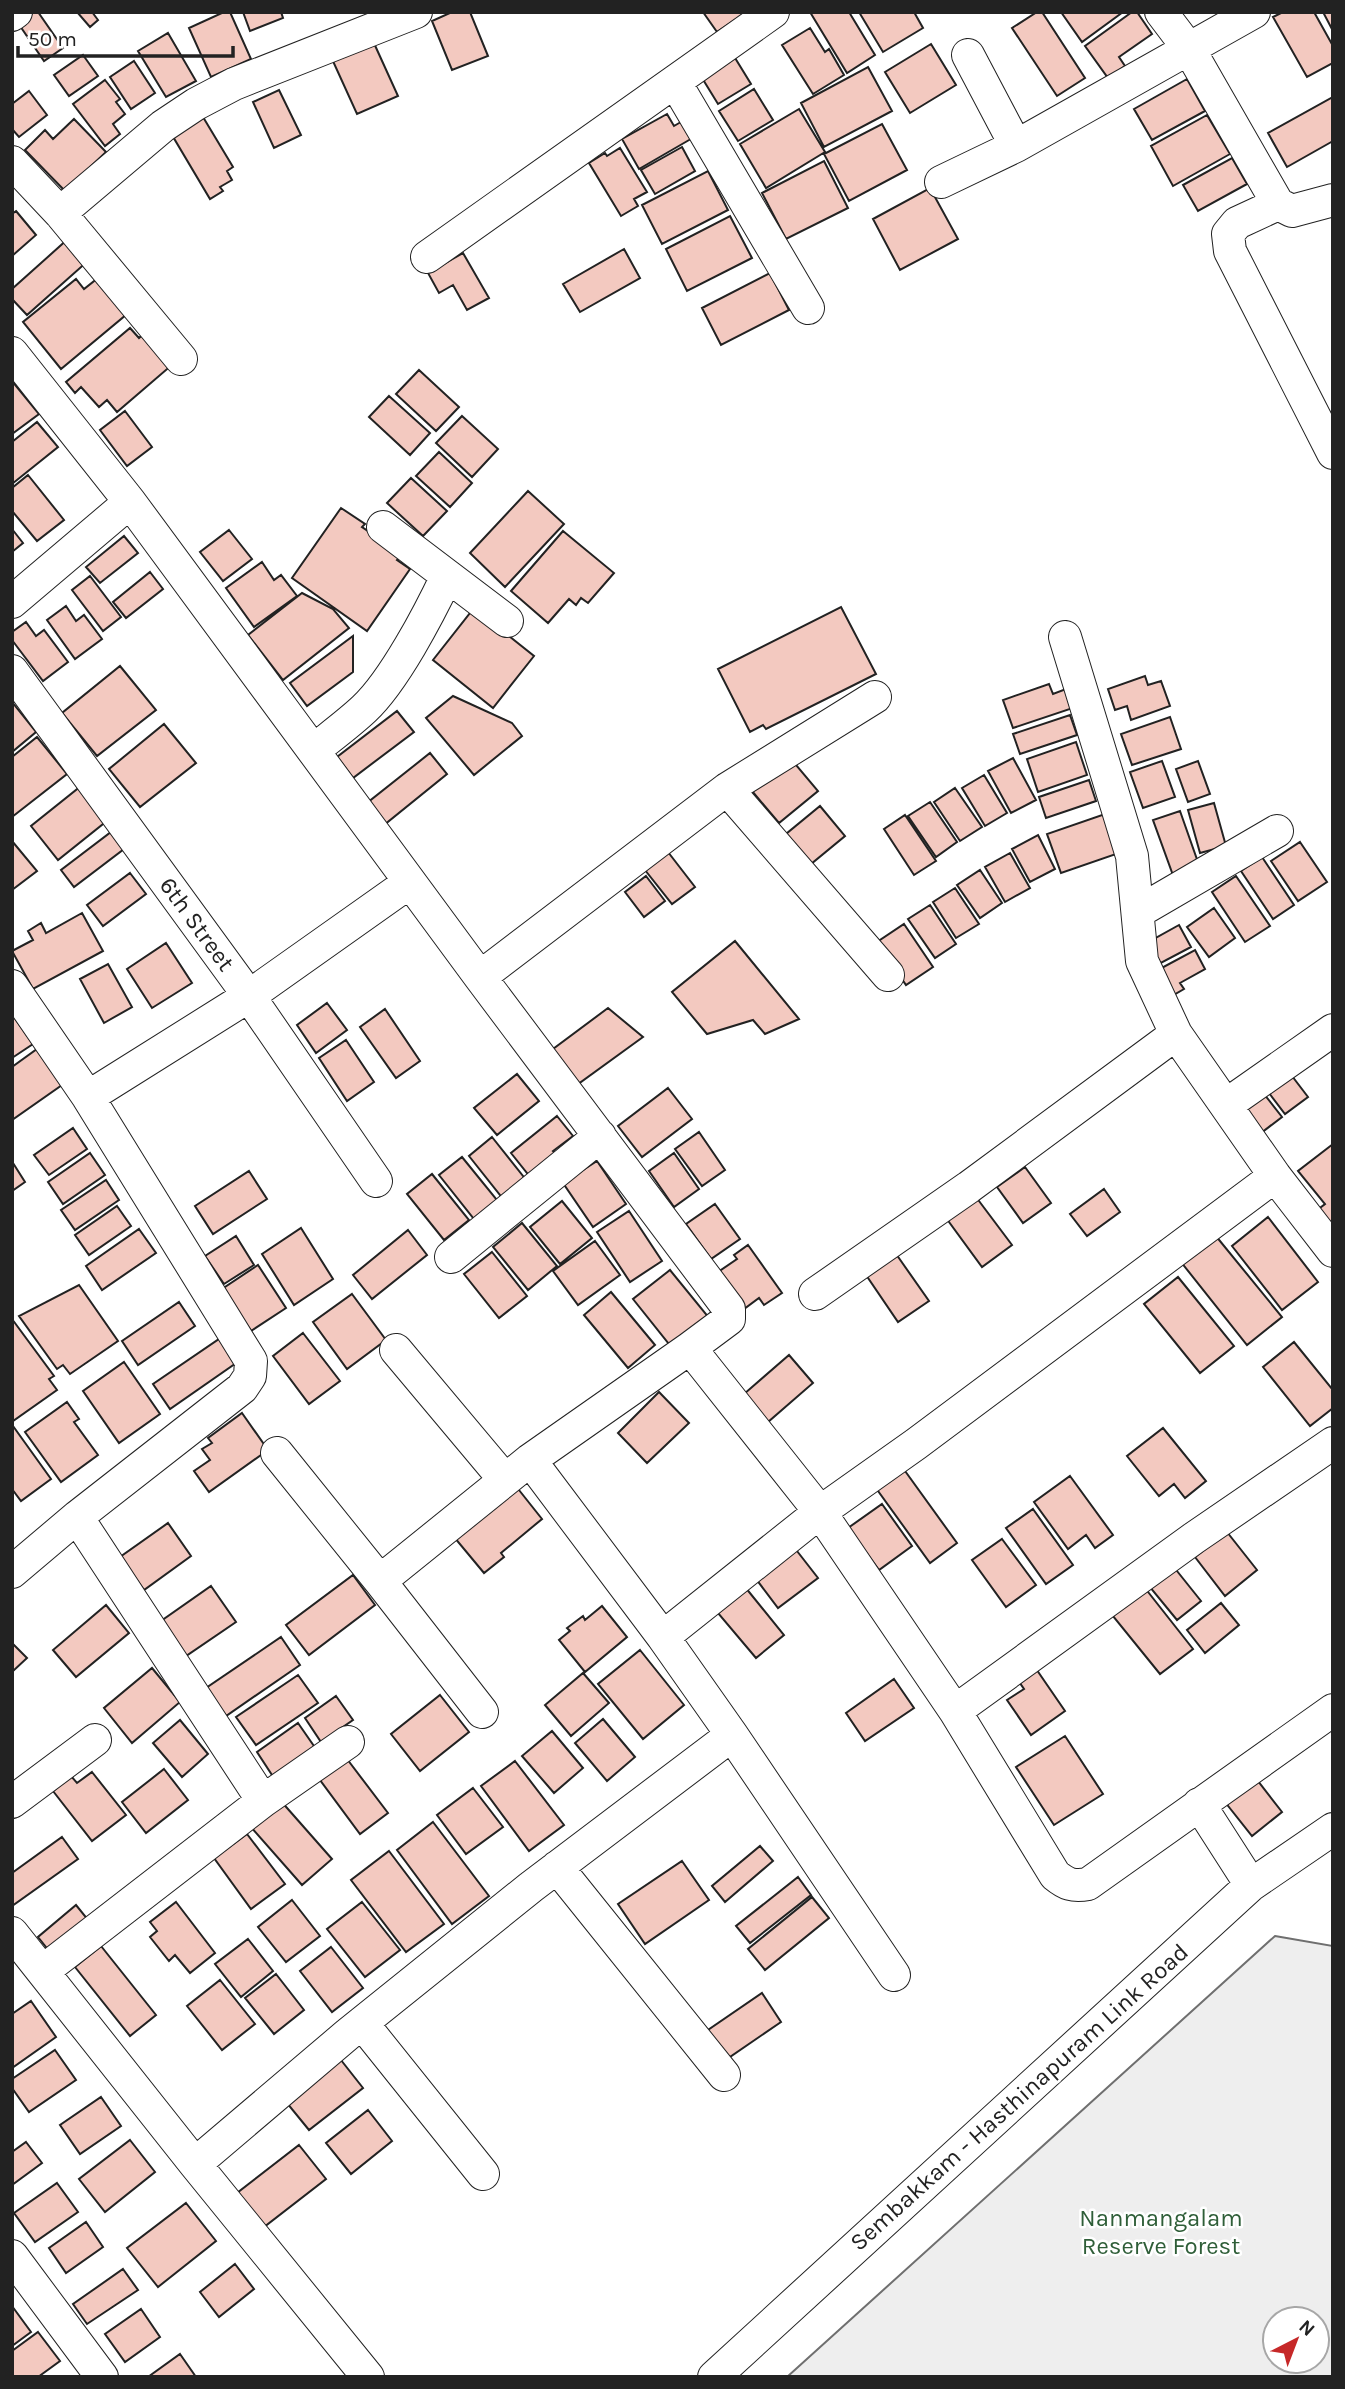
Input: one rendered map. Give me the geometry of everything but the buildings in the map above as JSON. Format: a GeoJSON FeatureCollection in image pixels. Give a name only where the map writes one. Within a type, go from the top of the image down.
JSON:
{"type":"FeatureCollection","features":[{"type":"Feature","properties":{"kind":"street"},"geometry":{"type":"LineString","coordinates":[[60,213],[163,126],[196,104],[234,84],[416,12]]}},
{"type":"Feature","properties":{"kind":"street"},"geometry":{"type":"LineString","coordinates":[[427,257],[773,12]]}},
{"type":"Feature","properties":{"kind":"street"},"geometry":{"type":"LineString","coordinates":[[1161,12],[1189,49],[1278,204],[1293,211],[1333,200]]}},
{"type":"Feature","properties":{"kind":"street"},"geometry":{"type":"LineString","coordinates":[[941,182],[1016,146],[1254,12]]}},
{"type":"Feature","properties":{"kind":"street"},"geometry":{"type":"LineString","coordinates":[[968,55],[1016,146]]}},
{"type":"Feature","properties":{"kind":"street"},"geometry":{"type":"LineString","coordinates":[[675,82],[808,307]]}},
{"type":"Feature","properties":{"kind":"street"},"geometry":{"type":"LineString","coordinates":[[12,162],[60,213],[181,359]]}},
{"type":"Feature","properties":{"kind":"street"},"geometry":{"type":"LineString","coordinates":[[1278,204],[1237,223],[1228,234],[1230,251],[1333,453]]}},
{"type":"Feature","properties":{"kind":"street"},"geometry":{"type":"LineString","coordinates":[[12,353],[130,502],[410,883],[729,1309],[729,1319],[530,1460],[380,1581]]}},
{"type":"Feature","properties":{"kind":"street"},"geometry":{"type":"LineString","coordinates":[[12,602],[130,502]]}},
{"type":"Feature","properties":{"kind":"street"},"geometry":{"type":"LineString","coordinates":[[383,527],[507,621]]}},
{"type":"Feature","properties":{"kind":"street"},"geometry":{"type":"LineString","coordinates":[[314,750],[365,708],[384,684],[435,602],[447,576]]}},
{"type":"Feature","properties":{"kind":"street"},"geometry":{"type":"LineString","coordinates":[[1065,637],[1132,856],[1142,961],[1176,1034],[1275,1175],[1333,1251]]}},
{"type":"Feature","properties":{"kind":"street","name":"6th Street"},"geometry":{"type":"LineString","coordinates":[[12,671],[249,996],[376,1181]]}},
{"type":"Feature","properties":{"kind":"street"},"geometry":{"type":"LineString","coordinates":[[480,977],[727,789],[875,697]]}},
{"type":"Feature","properties":{"kind":"street"},"geometry":{"type":"LineString","coordinates":[[727,789],[888,975]]}},
{"type":"Feature","properties":{"kind":"street"},"geometry":{"type":"LineString","coordinates":[[1138,912],[1277,831]]}},
{"type":"Feature","properties":{"kind":"street"},"geometry":{"type":"LineString","coordinates":[[88,1097],[249,996],[410,883]]}},
{"type":"Feature","properties":{"kind":"street"},"geometry":{"type":"LineString","coordinates":[[12,986],[88,1097],[249,1355],[251,1368],[250,1376],[242,1388],[77,1517],[12,1572]]}},
{"type":"Feature","properties":{"kind":"street"},"geometry":{"type":"LineString","coordinates":[[1226,1105],[1333,1030]]}},
{"type":"Feature","properties":{"kind":"street"},"geometry":{"type":"LineString","coordinates":[[815,1294],[969,1187],[1176,1034]]}},
{"type":"Feature","properties":{"kind":"street"},"geometry":{"type":"LineString","coordinates":[[451,1257],[600,1136]]}},
{"type":"Feature","properties":{"kind":"street"},"geometry":{"type":"LineString","coordinates":[[663,1637],[820,1512],[916,1444],[1275,1175]]}},
{"type":"Feature","properties":{"kind":"street"},"geometry":{"type":"LineString","coordinates":[[690,1348],[820,1512],[955,1711],[1055,1875],[1066,1884],[1088,1884],[1333,1710]]}},
{"type":"Feature","properties":{"kind":"street"},"geometry":{"type":"LineString","coordinates":[[396,1350],[505,1480]]}},
{"type":"Feature","properties":{"kind":"street"},"geometry":{"type":"LineString","coordinates":[[955,1711],[1194,1538],[1333,1443]]}},
{"type":"Feature","properties":{"kind":"street"},"geometry":{"type":"LineString","coordinates":[[277,1453],[481,1712]]}},
{"type":"Feature","properties":{"kind":"street"},"geometry":{"type":"LineString","coordinates":[[530,1460],[663,1637],[894,1975]]}},
{"type":"Feature","properties":{"kind":"street"},"geometry":{"type":"LineString","coordinates":[[77,1517],[263,1801]]}},
{"type":"Feature","properties":{"kind":"street"},"geometry":{"type":"LineString","coordinates":[[195,2164],[362,2023],[556,1867],[732,1735]]}},
{"type":"Feature","properties":{"kind":"street"},"geometry":{"type":"LineString","coordinates":[[12,1802],[94,1740]]}},
{"type":"Feature","properties":{"kind":"street"},"geometry":{"type":"LineString","coordinates":[[43,1971],[263,1801],[348,1742]]}},
{"type":"Feature","properties":{"kind":"street"},"geometry":{"type":"LineString","coordinates":[[1199,1804],[1251,1885]]}},
{"type":"Feature","properties":{"kind":"street","name":"Sembakkam - Hasthinapuram Link Road"},"geometry":{"type":"LineString","coordinates":[[714,2377],[1251,1885],[1333,1829]]}},
{"type":"Feature","properties":{"kind":"street"},"geometry":{"type":"LineString","coordinates":[[556,1867],[724,2075]]}},
{"type":"Feature","properties":{"kind":"street"},"geometry":{"type":"LineString","coordinates":[[12,1933],[368,2377]]}},
{"type":"Feature","properties":{"kind":"street"},"geometry":{"type":"LineString","coordinates":[[362,2023],[483,2174]]}},
{"type":"Feature","properties":{"kind":"street"},"geometry":{"type":"LineString","coordinates":[[12,2256],[102,2377]]}},
{"type":"Feature","properties":{"kind":"green space","name":"Nanmangalam Reserve Forest"},"geometry":{"type":"Polygon","coordinates":[[[1275,1936],[1333,1946],[1333,2377],[787,2377],[1275,1936]]]}}]}
